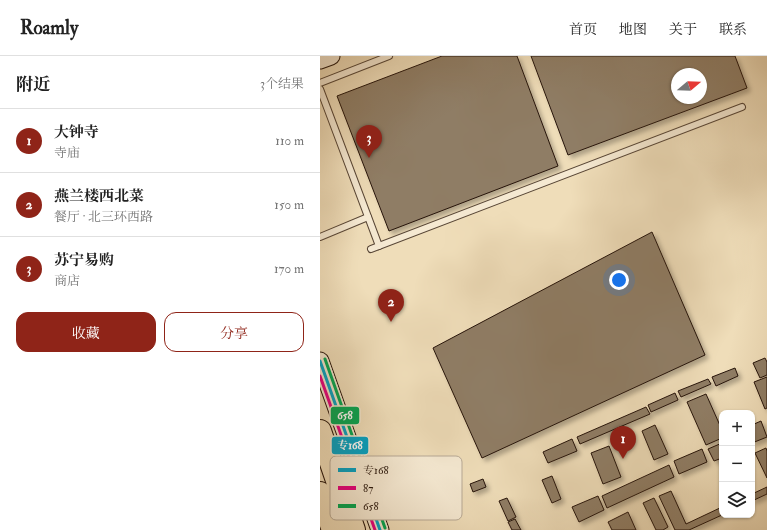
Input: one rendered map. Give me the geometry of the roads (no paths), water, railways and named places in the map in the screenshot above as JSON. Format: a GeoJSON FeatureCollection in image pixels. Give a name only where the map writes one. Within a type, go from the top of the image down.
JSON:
{"type":"FeatureCollection","features":[{"type":"Feature","properties":{"kind":"highway"},"geometry":{"type":"LineString","coordinates":[[320,431],[330,460]]}},
{"type":"Feature","properties":{"kind":"highway"},"geometry":{"type":"LineString","coordinates":[[320,493],[333,530]]}},
{"type":"Feature","properties":{"kind":"highway"},"geometry":{"type":"LineString","coordinates":[[351,520],[354,530]]}},
{"type":"Feature","properties":{"kind":"street"},"geometry":{"type":"LineString","coordinates":[[320,60],[331,56]]}},
{"type":"Feature","properties":{"kind":"street"},"geometry":{"type":"LineString","coordinates":[[320,361],[354,456]]}},
{"type":"Feature","properties":{"kind":"street"},"geometry":{"type":"LineString","coordinates":[[376,520],[380,530]]}},
{"type":"Feature","properties":{"kind":"lane"},"geometry":{"type":"LineString","coordinates":[[320,83],[389,56]]}},
{"type":"Feature","properties":{"kind":"lane"},"geometry":{"type":"LineString","coordinates":[[320,89],[379,246]]}},
{"type":"Feature","properties":{"kind":"lane"},"geometry":{"type":"LineString","coordinates":[[371,249],[742,107]]}},
{"type":"Feature","properties":{"kind":"lane"},"geometry":{"type":"LineString","coordinates":[[320,236],[368,217]]}},
{"type":"Feature","properties":{"kind":"place","name":"苏宁易购"},"geometry":{"type":"Point","coordinates":[369,158]}},
{"type":"Feature","properties":{"kind":"place","name":"燕兰楼西北菜"},"geometry":{"type":"Point","coordinates":[391,322]}},
{"type":"Feature","properties":{"kind":"place","name":"大钟寺"},"geometry":{"type":"Point","coordinates":[623,459]}}]}
